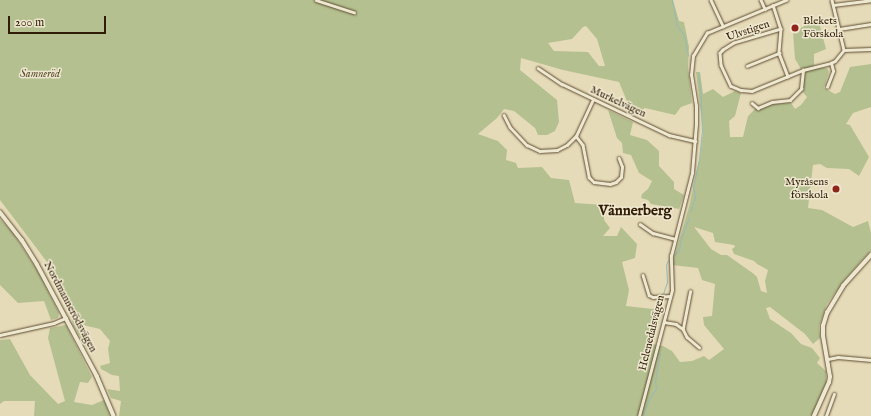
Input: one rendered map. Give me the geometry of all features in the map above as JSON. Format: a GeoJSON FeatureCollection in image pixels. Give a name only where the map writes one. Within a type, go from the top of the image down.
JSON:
{"type":"FeatureCollection","features":[{"type":"Feature","properties":{"kind":"main road","name":"Nordmannerödsvägen"},"geometry":{"type":"LineString","coordinates":[[0,212],[34,258],[102,386],[114,416]]}},
{"type":"Feature","properties":{"kind":"main road"},"geometry":{"type":"LineString","coordinates":[[814,416],[829,383],[830,371],[823,326],[827,313],[843,286],[871,255]]}},
{"type":"Feature","properties":{"kind":"street"},"geometry":{"type":"LineString","coordinates":[[316,0],[354,12]]}},
{"type":"Feature","properties":{"kind":"street"},"geometry":{"type":"LineString","coordinates":[[711,0],[723,26]]}},
{"type":"Feature","properties":{"kind":"street"},"geometry":{"type":"LineString","coordinates":[[761,0],[765,9]]}},
{"type":"Feature","properties":{"kind":"street","name":"Helenedalsvägen"},"geometry":{"type":"LineString","coordinates":[[639,416],[670,296],[672,284],[671,265],[675,239],[692,173],[696,106],[690,75],[692,61],[704,36],[723,26],[786,0]]}},
{"type":"Feature","properties":{"kind":"street"},"geometry":{"type":"LineString","coordinates":[[832,0],[844,50]]}},
{"type":"Feature","properties":{"kind":"street"},"geometry":{"type":"LineString","coordinates":[[833,5],[871,0]]}},
{"type":"Feature","properties":{"kind":"street","name":"Ulvstigen"},"geometry":{"type":"LineString","coordinates":[[773,5],[781,29],[728,46],[723,50],[720,57],[721,65],[731,86],[741,90],[752,91],[803,70],[831,63]]}},
{"type":"Feature","properties":{"kind":"street"},"geometry":{"type":"LineString","coordinates":[[839,29],[871,24]]}},
{"type":"Feature","properties":{"kind":"street"},"geometry":{"type":"LineString","coordinates":[[781,29],[779,53],[788,76]]}},
{"type":"Feature","properties":{"kind":"street"},"geometry":{"type":"LineString","coordinates":[[827,87],[833,71],[831,63],[835,61],[844,50],[871,49]]}},
{"type":"Feature","properties":{"kind":"street"},"geometry":{"type":"LineString","coordinates":[[747,66],[779,53]]}},
{"type":"Feature","properties":{"kind":"street","name":"Murkelvägen"},"geometry":{"type":"LineString","coordinates":[[538,68],[557,81],[593,100],[669,135],[695,141]]}},
{"type":"Feature","properties":{"kind":"street"},"geometry":{"type":"LineString","coordinates":[[752,103],[758,108],[772,102],[790,100],[801,89],[803,70]]}},
{"type":"Feature","properties":{"kind":"street"},"geometry":{"type":"LineString","coordinates":[[504,116],[518,137],[527,144],[540,151],[557,150],[576,136],[593,100]]}},
{"type":"Feature","properties":{"kind":"street"},"geometry":{"type":"LineString","coordinates":[[576,136],[583,145],[589,177],[594,182],[610,184],[621,178],[622,167],[619,159]]}},
{"type":"Feature","properties":{"kind":"street"},"geometry":{"type":"LineString","coordinates":[[640,224],[652,233],[675,239]]}},
{"type":"Feature","properties":{"kind":"street"},"geometry":{"type":"LineString","coordinates":[[643,274],[649,295],[653,297],[670,296]]}},
{"type":"Feature","properties":{"kind":"street"},"geometry":{"type":"LineString","coordinates":[[690,292],[682,323],[687,337],[699,347]]}},
{"type":"Feature","properties":{"kind":"street"},"geometry":{"type":"LineString","coordinates":[[0,335],[54,323],[66,318]]}},
{"type":"Feature","properties":{"kind":"street"},"geometry":{"type":"LineString","coordinates":[[664,322],[676,324],[683,329]]}},
{"type":"Feature","properties":{"kind":"street"},"geometry":{"type":"LineString","coordinates":[[828,359],[838,357],[871,360]]}},
{"type":"Feature","properties":{"kind":"street"},"geometry":{"type":"LineString","coordinates":[[826,416],[834,394]]}},
{"type":"Feature","properties":{"kind":"green space","name":"Samneröd"},"geometry":{"type":"Polygon","coordinates":[[[0,0],[673,0],[679,21],[684,22],[689,47],[688,68],[692,103],[681,107],[675,115],[645,108],[637,113],[629,106],[619,82],[563,70],[521,58],[520,70],[557,100],[559,122],[555,131],[547,135],[538,135],[535,128],[514,111],[504,109],[497,118],[478,134],[498,141],[507,150],[506,160],[516,163],[518,168],[542,167],[551,178],[569,180],[575,203],[604,205],[604,220],[610,228],[603,236],[617,236],[621,227],[637,244],[635,258],[622,262],[629,290],[626,306],[662,310],[653,344],[663,346],[672,351],[680,362],[692,361],[704,356],[709,360],[724,349],[704,325],[703,317],[712,316],[715,284],[702,280],[698,268],[672,265],[689,207],[700,157],[703,132],[696,72],[700,72],[703,94],[713,89],[723,97],[735,91],[741,93],[735,116],[729,121],[730,137],[743,137],[748,116],[755,109],[774,104],[791,103],[795,109],[801,105],[807,97],[802,91],[806,71],[804,68],[801,69],[795,59],[793,32],[818,19],[826,49],[814,54],[814,68],[827,68],[829,72],[824,88],[835,94],[840,92],[850,67],[871,64],[871,107],[853,113],[846,124],[850,125],[869,157],[859,176],[849,169],[827,168],[820,164],[813,165],[808,208],[822,210],[853,227],[868,221],[871,233],[871,250],[845,279],[827,304],[819,326],[820,338],[813,344],[805,334],[770,307],[766,308],[770,319],[791,333],[801,344],[812,348],[820,358],[817,363],[826,371],[826,383],[812,416],[119,416],[121,401],[111,398],[107,389],[120,391],[119,376],[112,375],[101,369],[100,366],[110,363],[108,349],[110,341],[100,329],[79,324],[80,329],[84,332],[93,351],[90,353],[73,325],[70,310],[47,262],[0,200],[0,0]],[[586,26],[583,27],[572,39],[548,43],[554,51],[588,52],[599,66],[605,66],[597,39],[586,26]],[[694,227],[711,249],[721,255],[727,255],[754,274],[757,277],[761,291],[767,293],[765,281],[768,270],[754,261],[734,254],[732,249],[735,247],[734,245],[715,242],[713,233],[694,227]]]}},
{"type":"Feature","properties":{"kind":"green space"},"geometry":{"type":"Polygon","coordinates":[[[608,110],[633,122],[630,135],[647,140],[659,151],[659,166],[674,182],[674,189],[684,195],[679,209],[651,204],[648,200],[641,198],[642,194],[648,189],[652,181],[639,173],[631,155],[623,153],[622,143],[617,138],[608,110]]]}},
{"type":"Feature","properties":{"kind":"green space"},"geometry":{"type":"Polygon","coordinates":[[[0,219],[13,233],[37,270],[59,313],[58,318],[51,320],[44,301],[18,303],[0,285],[0,219]]]}},
{"type":"Feature","properties":{"kind":"green space"},"geometry":{"type":"Polygon","coordinates":[[[66,325],[92,377],[88,383],[80,382],[74,402],[92,405],[104,400],[110,416],[34,416],[35,401],[4,401],[0,404],[0,340],[10,339],[30,375],[58,404],[65,401],[48,338],[50,328],[66,325]]]}},
{"type":"Feature","properties":{"kind":"waterway"},"geometry":{"type":"LineString","coordinates":[[672,0],[677,25],[684,35],[688,56]]}},
{"type":"Feature","properties":{"kind":"waterway"},"geometry":{"type":"LineString","coordinates":[[690,212],[695,197],[693,187],[699,159],[702,132],[701,97],[698,73]]}},
{"type":"Feature","properties":{"kind":"waterway"},"geometry":{"type":"LineString","coordinates":[[674,255],[679,250],[681,239],[689,217]]}},
{"type":"Feature","properties":{"kind":"waterway"},"geometry":{"type":"LineString","coordinates":[[663,294],[667,282],[666,265],[668,260]]}},
{"type":"Feature","properties":{"kind":"waterway"},"geometry":{"type":"LineString","coordinates":[[651,350],[647,348],[654,317],[662,298]]}},
{"type":"Feature","properties":{"kind":"waterway"},"geometry":{"type":"LineString","coordinates":[[643,416],[648,401],[656,388],[655,381],[660,354],[659,352]]}},
{"type":"Feature","properties":{"kind":"place","name":"Blekets Förskola"},"geometry":{"type":"Point","coordinates":[795,28]}},
{"type":"Feature","properties":{"kind":"place","name":"Myråsens förskola"},"geometry":{"type":"Point","coordinates":[836,189]}},
{"type":"Feature","properties":{"kind":"district","name":"Vännerberg"},"geometry":{"type":"Point","coordinates":[635,211]}}]}
